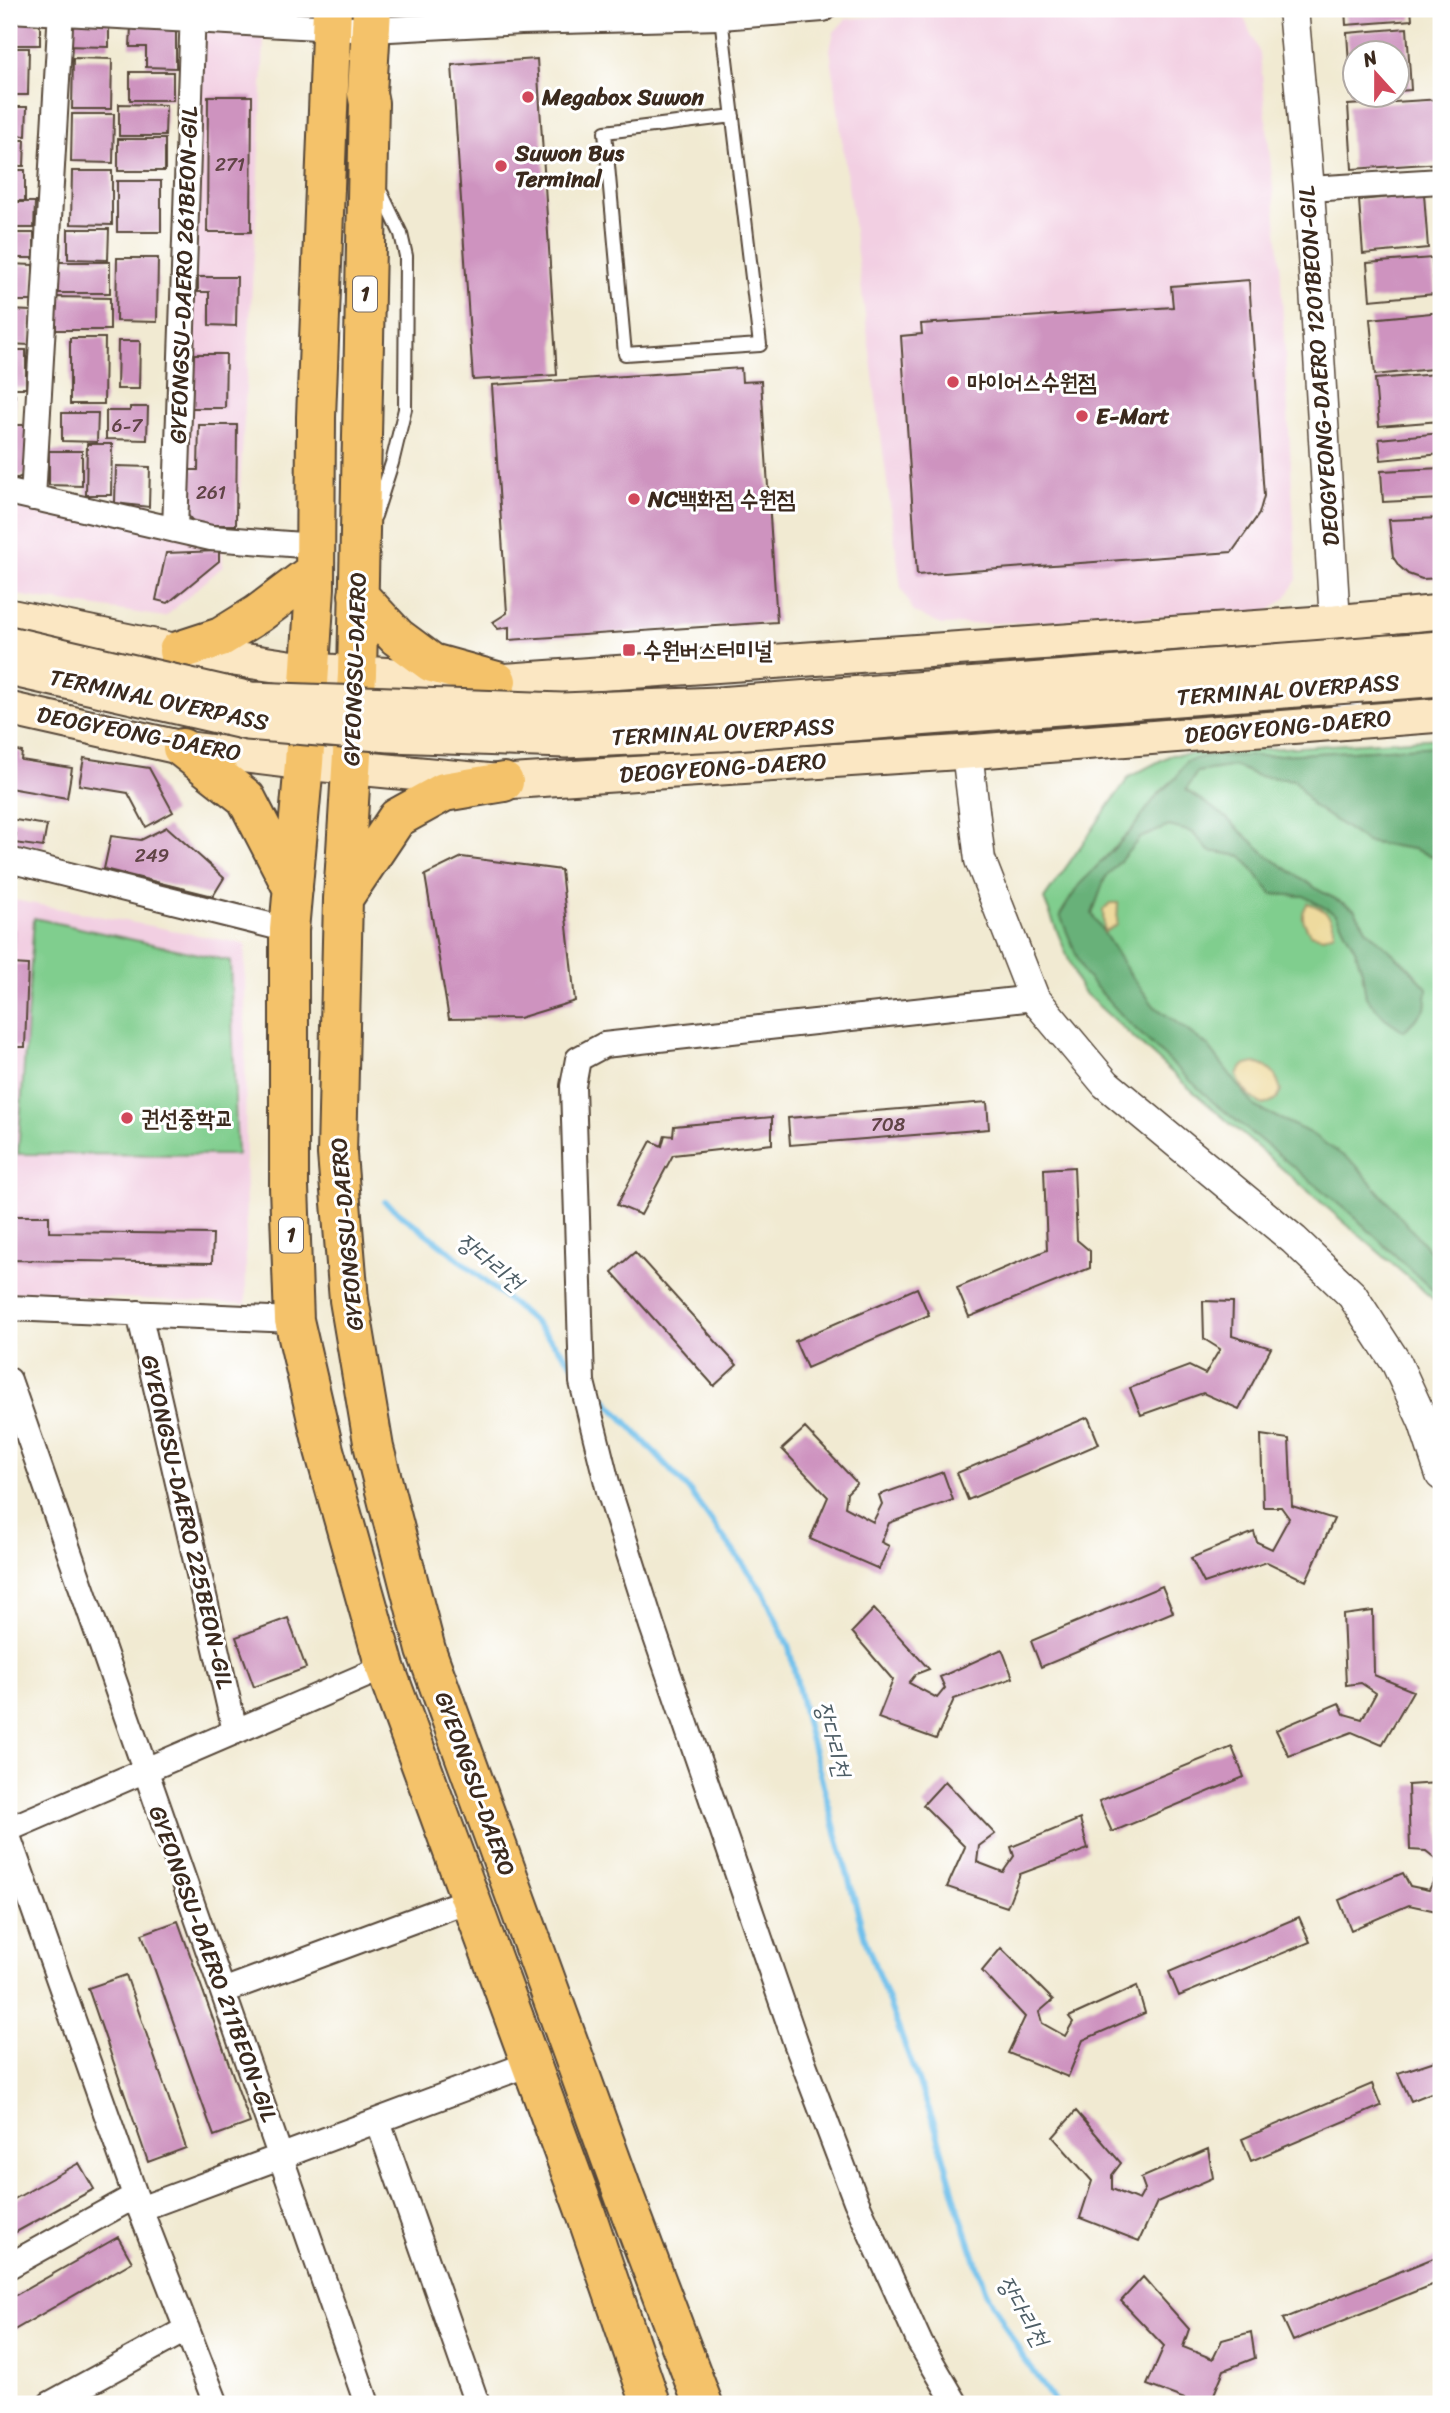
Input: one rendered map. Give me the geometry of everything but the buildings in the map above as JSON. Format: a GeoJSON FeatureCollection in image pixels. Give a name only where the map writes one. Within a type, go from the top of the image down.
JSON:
{"type":"FeatureCollection","features":[{"type":"Feature","properties":{"kind":"main road","name":"GYEONGSU-DAERO"},"geometry":{"type":"LineString","coordinates":[[332,19],[316,417],[315,559],[310,670],[289,930],[289,1187],[294,1320],[324,1450],[385,1667],[584,2208],[648,2403]]}},
{"type":"Feature","properties":{"kind":"main road","name":"GYEONGSU-DAERO"},"geometry":{"type":"LineString","coordinates":[[371,20],[367,93],[369,103],[357,674],[343,899],[337,1154],[349,1300],[374,1448],[426,1650],[702,2404]]}},
{"type":"Feature","properties":{"kind":"main road"},"geometry":{"type":"LineString","coordinates":[[178,651],[221,637],[258,614],[315,559]]}},
{"type":"Feature","properties":{"kind":"main road"},"geometry":{"type":"LineString","coordinates":[[359,579],[397,637],[432,663],[497,681]]}},
{"type":"Feature","properties":{"kind":"main road"},"geometry":{"type":"LineString","coordinates":[[9,616],[178,651],[310,670],[497,681],[1335,622],[1441,612]]}},
{"type":"Feature","properties":{"kind":"main road","name":"TERMINAL OVERPASS"},"geometry":{"type":"LineString","coordinates":[[9,643],[251,699],[562,710],[719,704],[1441,648]]}},
{"type":"Feature","properties":{"kind":"main road","name":"TERMINAL OVERPASS"},"geometry":{"type":"LineString","coordinates":[[9,669],[247,723],[390,736],[565,741],[721,734],[1441,678]]}},
{"type":"Feature","properties":{"kind":"main road","name":"DEOGYEONG-DAERO"},"geometry":{"type":"LineString","coordinates":[[9,709],[182,748],[304,763],[504,782],[967,752],[1441,715]]}},
{"type":"Feature","properties":{"kind":"main road"},"geometry":{"type":"LineString","coordinates":[[182,748],[246,798],[293,889]]}},
{"type":"Feature","properties":{"kind":"main road"},"geometry":{"type":"LineString","coordinates":[[343,899],[397,818],[444,792],[504,782]]}},
{"type":"Feature","properties":{"kind":"street"},"geometry":{"type":"LineString","coordinates":[[9,10],[521,22],[721,17],[823,9]]}},
{"type":"Feature","properties":{"kind":"street","name":"DEOGYEONG-DAERO 1201BEON-GIL"},"geometry":{"type":"LineString","coordinates":[[1293,9],[1309,189],[1335,622],[1349,723]]}},
{"type":"Feature","properties":{"kind":"street"},"geometry":{"type":"LineString","coordinates":[[33,498],[61,11]]}},
{"type":"Feature","properties":{"kind":"street","name":"GYEONGSU-DAERO 261BEON-GIL"},"geometry":{"type":"LineString","coordinates":[[175,530],[192,15]]}},
{"type":"Feature","properties":{"kind":"street"},"geometry":{"type":"LineString","coordinates":[[1309,189],[1441,181]]}},
{"type":"Feature","properties":{"kind":"street"},"geometry":{"type":"LineString","coordinates":[[9,492],[315,559]]}},
{"type":"Feature","properties":{"kind":"street"},"geometry":{"type":"LineString","coordinates":[[967,752],[980,860],[1034,998],[1106,1084],[1294,1240],[1352,1295],[1397,1364],[1423,1423],[1441,1475]]}},
{"type":"Feature","properties":{"kind":"street"},"geometry":{"type":"LineString","coordinates":[[9,860],[289,930]]}},
{"type":"Feature","properties":{"kind":"street"},"geometry":{"type":"LineString","coordinates":[[956,2404],[920,2343],[851,2189],[796,2043],[652,1626],[609,1491],[582,1382],[573,1086],[579,1059],[604,1045],[1034,998]]}},
{"type":"Feature","properties":{"kind":"street"},"geometry":{"type":"LineString","coordinates":[[9,1308],[294,1320]]}},
{"type":"Feature","properties":{"kind":"street","name":"GYEONGSU-DAERO 225BEON-GIL"},"geometry":{"type":"LineString","coordinates":[[139,1313],[235,1731]]}},
{"type":"Feature","properties":{"kind":"street"},"geometry":{"type":"LineString","coordinates":[[9,1380],[144,1770]]}},
{"type":"Feature","properties":{"kind":"street"},"geometry":{"type":"LineString","coordinates":[[9,1829],[385,1667]]}},
{"type":"Feature","properties":{"kind":"street","name":"GYEONGSU-DAERO 211BEON-GIL"},"geometry":{"type":"LineString","coordinates":[[144,1770],[367,2404]]}},
{"type":"Feature","properties":{"kind":"street"},"geometry":{"type":"LineString","coordinates":[[9,1839],[138,2203],[216,2404]]}},
{"type":"Feature","properties":{"kind":"street","name":"GYEONGSU-DAERO"},"geometry":{"type":"LineString","coordinates":[[223,1991],[471,1899]]}},
{"type":"Feature","properties":{"kind":"street"},"geometry":{"type":"LineString","coordinates":[[9,2266],[138,2203],[282,2157],[529,2064]]}},
{"type":"Feature","properties":{"kind":"street"},"geometry":{"type":"LineString","coordinates":[[378,2122],[477,2404]]}},
{"type":"Feature","properties":{"kind":"street"},"geometry":{"type":"LineString","coordinates":[[50,2404],[187,2329]]}},
{"type":"Feature","properties":{"kind":"lane"},"geometry":{"type":"LineString","coordinates":[[721,17],[733,116],[760,345],[625,354],[606,132],[733,116]]}},
{"type":"Feature","properties":{"kind":"lane"},"geometry":{"type":"LineString","coordinates":[[369,103],[384,138]]}},
{"type":"Feature","properties":{"kind":"lane"},"geometry":{"type":"LineString","coordinates":[[382,232],[383,180]]}},
{"type":"Feature","properties":{"kind":"lane"},"geometry":{"type":"LineString","coordinates":[[359,579],[405,409],[406,256],[401,233],[382,194]]}},
{"type":"Feature","properties":{"kind":"lane"},"geometry":{"type":"LineString","coordinates":[[362,486],[376,436]]}},
{"type":"Feature","properties":{"kind":"shaded area"},"geometry":{"type":"Polygon","coordinates":[[[196,9],[265,9],[259,171],[237,536],[179,525],[196,9]]]}},
{"type":"Feature","properties":{"kind":"shaded area"},"geometry":{"type":"Polygon","coordinates":[[[982,9],[1237,9],[1245,20],[1260,54],[1280,261],[1297,579],[1286,598],[1266,613],[941,625],[914,612],[901,588],[830,49],[834,32],[846,19],[982,9]]]}},
{"type":"Feature","properties":{"kind":"shaded area"},"geometry":{"type":"Polygon","coordinates":[[[9,497],[222,545],[223,566],[165,617],[9,594],[9,497]]]}},
{"type":"Feature","properties":{"kind":"shaded area","name":"권선중학교"},"geometry":{"type":"Polygon","coordinates":[[[9,899],[245,944],[246,1304],[9,1293],[9,899]]]}},
{"type":"Feature","properties":{"kind":"green space"},"geometry":{"type":"Polygon","coordinates":[[[1441,738],[1441,746],[1262,756],[1207,756],[1187,761],[1130,832],[1079,885],[1060,915],[1212,1101],[1348,1211],[1441,1298],[1441,1306],[1189,1088],[1081,990],[1044,899],[1129,777],[1171,755],[1441,738]]]}},
{"type":"Feature","properties":{"kind":"green space"},"geometry":{"type":"Polygon","coordinates":[[[1441,746],[1441,859],[1413,849],[1367,842],[1312,805],[1295,780],[1258,776],[1235,766],[1197,772],[1186,790],[1223,815],[1268,856],[1320,891],[1354,909],[1367,930],[1410,969],[1427,988],[1425,1009],[1404,1031],[1385,1018],[1366,997],[1355,949],[1336,914],[1304,896],[1272,894],[1242,856],[1209,851],[1192,832],[1169,826],[1140,838],[1105,878],[1092,914],[1127,970],[1154,1006],[1208,1046],[1255,1107],[1310,1133],[1355,1164],[1441,1264],[1441,1298],[1348,1211],[1212,1101],[1127,1021],[1084,974],[1060,915],[1079,885],[1130,832],[1158,794],[1176,778],[1186,761],[1207,756],[1262,756],[1441,746]]]}},
{"type":"Feature","properties":{"kind":"green space"},"geometry":{"type":"Polygon","coordinates":[[[1235,766],[1258,776],[1295,780],[1312,805],[1367,842],[1413,849],[1441,859],[1441,1033],[1436,1036],[1441,1061],[1441,1263],[1408,1227],[1310,1133],[1255,1107],[1208,1046],[1154,1006],[1127,970],[1092,914],[1105,878],[1139,838],[1169,826],[1192,832],[1209,851],[1242,856],[1272,894],[1304,896],[1336,914],[1355,949],[1366,997],[1404,1031],[1425,1009],[1427,988],[1410,969],[1367,930],[1354,909],[1320,891],[1268,856],[1223,815],[1186,790],[1197,772],[1235,766]]]}},
{"type":"Feature","properties":{"kind":"green space"},"geometry":{"type":"Polygon","coordinates":[[[34,918],[230,961],[237,1155],[18,1154],[34,918]]]}},
{"type":"Feature","properties":{"kind":"sand"},"geometry":{"type":"Polygon","coordinates":[[[1110,903],[1118,903],[1117,925],[1104,932],[1103,910],[1110,903]]]}},
{"type":"Feature","properties":{"kind":"sand"},"geometry":{"type":"Polygon","coordinates":[[[1308,903],[1319,907],[1330,917],[1334,933],[1323,937],[1310,934],[1303,918],[1308,903]]]}},
{"type":"Feature","properties":{"kind":"sand"},"geometry":{"type":"Polygon","coordinates":[[[1255,1063],[1272,1072],[1281,1091],[1277,1099],[1264,1105],[1247,1093],[1237,1075],[1243,1066],[1255,1063]]]}},
{"type":"Feature","properties":{"kind":"waterway","name":"장다리천"},"geometry":{"type":"LineString","coordinates":[[385,1202],[448,1250],[534,1322],[574,1365]]}},
{"type":"Feature","properties":{"kind":"waterway","name":"장다리천"},"geometry":{"type":"LineString","coordinates":[[593,1386],[688,1489],[764,1593],[789,1648],[808,1730],[866,1942],[934,2123],[986,2292],[1021,2354],[1056,2404]]}},
{"type":"Feature","properties":{"kind":"place","name":"Megabox Suwon"},"geometry":{"type":"Point","coordinates":[528,97]}},
{"type":"Feature","properties":{"kind":"place","name":"Suwon Bus Terminal"},"geometry":{"type":"Point","coordinates":[501,166]}},
{"type":"Feature","properties":{"kind":"place","name":"마이어스수원점"},"geometry":{"type":"Point","coordinates":[953,382]}},
{"type":"Feature","properties":{"kind":"place","name":"E-Mart"},"geometry":{"type":"Point","coordinates":[1082,416]}},
{"type":"Feature","properties":{"kind":"place","name":"NC백화점 수원점"},"geometry":{"type":"Point","coordinates":[634,499]}},
{"type":"Feature","properties":{"kind":"place","name":"수원버스터미널"},"geometry":{"type":"Point","coordinates":[629,650]}},
{"type":"Feature","properties":{"kind":"place","name":"권선중학교"},"geometry":{"type":"Point","coordinates":[127,1118]}}]}
